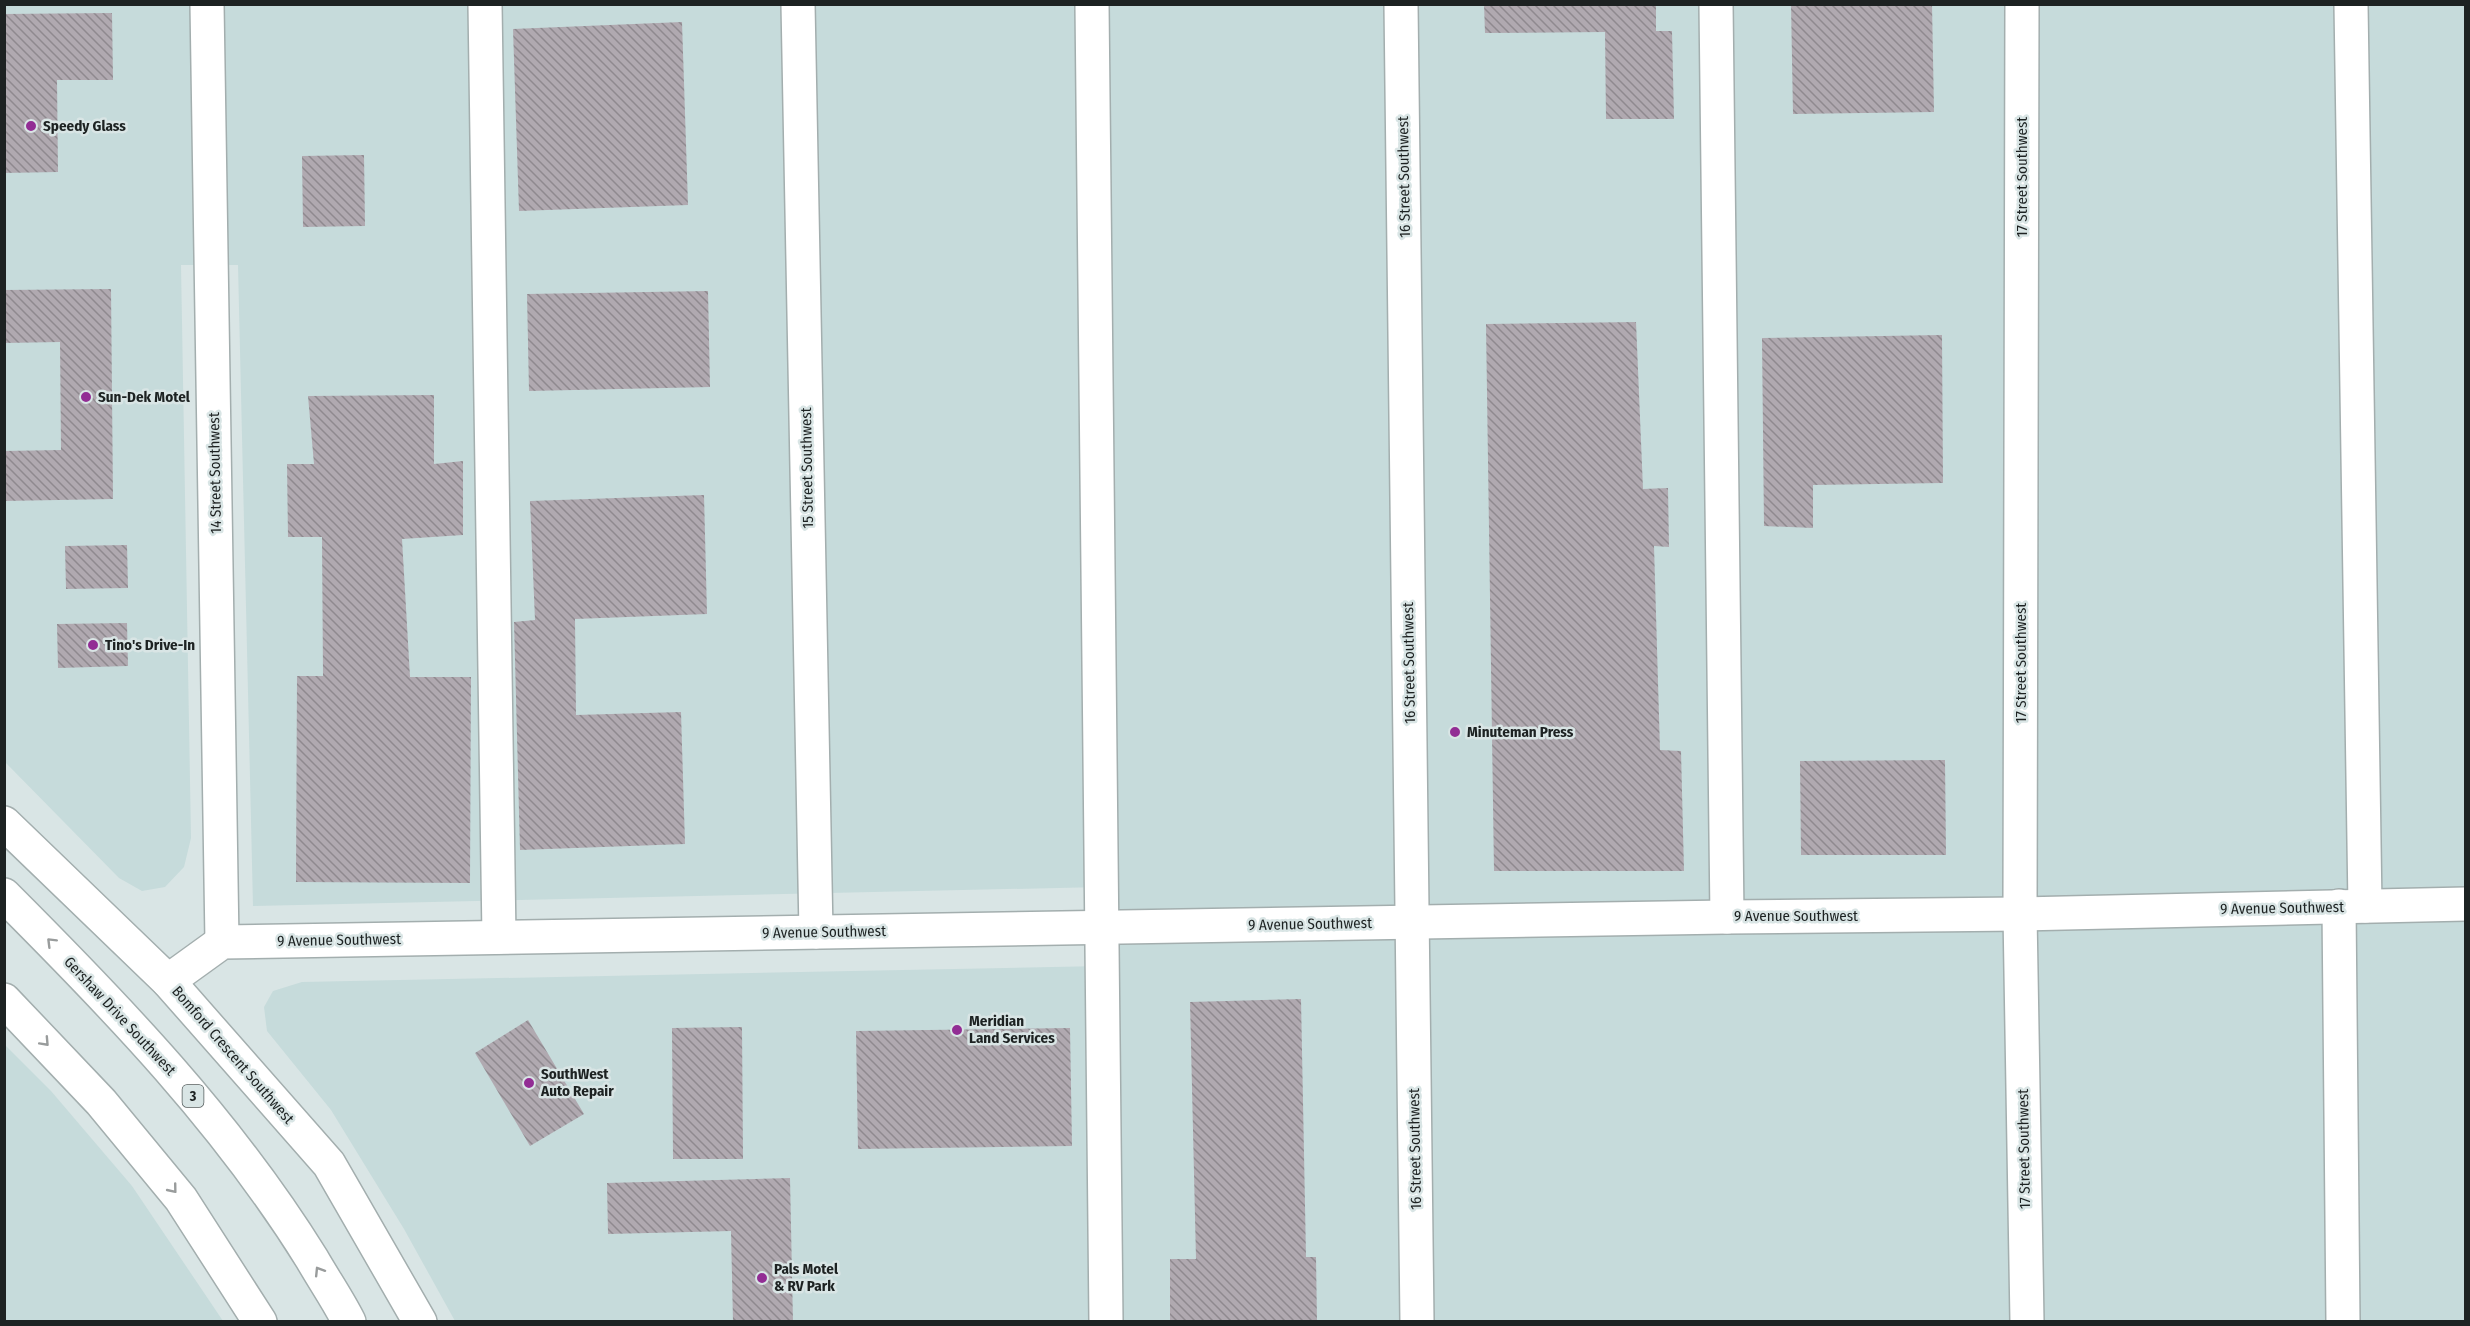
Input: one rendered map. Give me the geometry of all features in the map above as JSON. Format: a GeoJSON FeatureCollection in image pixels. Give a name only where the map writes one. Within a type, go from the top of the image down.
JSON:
{"type":"FeatureCollection","features":[{"type":"Feature","properties":{"kind":"main road","name":"14 Street Southwest"},"geometry":{"type":"LineString","coordinates":[[207,4],[222,942]]}},
{"type":"Feature","properties":{"kind":"main road"},"geometry":{"type":"LineString","coordinates":[[485,4],[499,937]]}},
{"type":"Feature","properties":{"kind":"main road","name":"15 Street Southwest"},"geometry":{"type":"LineString","coordinates":[[798,4],[816,932]]}},
{"type":"Feature","properties":{"kind":"main road"},"geometry":{"type":"LineString","coordinates":[[1092,4],[1106,1322]]}},
{"type":"Feature","properties":{"kind":"main road","name":"16 Street Southwest"},"geometry":{"type":"LineString","coordinates":[[1401,4],[1417,1322]]}},
{"type":"Feature","properties":{"kind":"main road"},"geometry":{"type":"LineString","coordinates":[[1716,4],[1728,916]]}},
{"type":"Feature","properties":{"kind":"main road","name":"17 Street Southwest"},"geometry":{"type":"LineString","coordinates":[[2022,4],[2020,914],[2027,1322]]}},
{"type":"Feature","properties":{"kind":"main road"},"geometry":{"type":"LineString","coordinates":[[2343,1322],[2352,906],[2351,4]]}},
{"type":"Feature","properties":{"kind":"main road","name":"Bomford Crescent Southwest"},"geometry":{"type":"LineString","coordinates":[[4,823],[168,981],[329,1164],[420,1322]]}},
{"type":"Feature","properties":{"kind":"main road","name":"Gershaw Drive Southwest"},"geometry":{"type":"LineString","coordinates":[[4,895],[115,1006],[209,1114],[283,1212],[349,1322]]}},
{"type":"Feature","properties":{"kind":"main road","name":"9 Avenue Southwest"},"geometry":{"type":"LineString","coordinates":[[222,942],[1728,916],[2020,914],[2466,904]]}},
{"type":"Feature","properties":{"kind":"main road"},"geometry":{"type":"LineString","coordinates":[[168,981],[222,942]]}},
{"type":"Feature","properties":{"kind":"main road"},"geometry":{"type":"LineString","coordinates":[[4,1000],[101,1102],[181,1199],[260,1322]]}},
{"type":"Feature","properties":{"kind":"shaded area"},"geometry":{"type":"Polygon","coordinates":[[[4,5],[2465,5],[2465,1321],[455,1321],[404,1229],[331,1110],[267,1031],[264,1007],[273,991],[302,982],[1102,966],[1101,887],[253,906],[238,265],[181,265],[191,838],[184,867],[165,887],[142,891],[119,878],[5,762],[4,5]]]}},
{"type":"Feature","properties":{"kind":"shaded area"},"geometry":{"type":"Polygon","coordinates":[[[5,1045],[51,1091],[132,1186],[223,1321],[5,1321],[5,1045]]]}},
{"type":"Feature","properties":{"kind":"building"},"geometry":{"type":"Polygon","coordinates":[[[1484,4],[1656,4],[1656,31],[1672,31],[1674,119],[1606,119],[1605,32],[1485,33],[1484,4]]]}},
{"type":"Feature","properties":{"kind":"building"},"geometry":{"type":"Polygon","coordinates":[[[1791,4],[1932,4],[1934,112],[1793,114],[1791,4]]]}},
{"type":"Feature","properties":{"kind":"building","name":"Speedy Glass"},"geometry":{"type":"Polygon","coordinates":[[[112,13],[113,80],[57,80],[58,172],[4,173],[4,14],[112,13]]]}},
{"type":"Feature","properties":{"kind":"building"},"geometry":{"type":"Polygon","coordinates":[[[682,22],[688,205],[519,211],[513,29],[682,22]]]}},
{"type":"Feature","properties":{"kind":"building"},"geometry":{"type":"Polygon","coordinates":[[[364,155],[365,226],[303,227],[302,156],[364,155]]]}},
{"type":"Feature","properties":{"kind":"building","name":"Sun-Dek Motel"},"geometry":{"type":"Polygon","coordinates":[[[111,289],[113,499],[4,501],[4,451],[61,450],[60,342],[4,343],[4,290],[111,289]]]}},
{"type":"Feature","properties":{"kind":"building"},"geometry":{"type":"Polygon","coordinates":[[[708,291],[710,387],[529,391],[527,294],[708,291]]]}},
{"type":"Feature","properties":{"kind":"building"},"geometry":{"type":"Polygon","coordinates":[[[1636,322],[1643,489],[1668,488],[1669,547],[1654,546],[1660,750],[1681,751],[1684,871],[1494,871],[1486,324],[1636,322]]]}},
{"type":"Feature","properties":{"kind":"building"},"geometry":{"type":"Polygon","coordinates":[[[1942,335],[1943,483],[1813,485],[1813,528],[1764,526],[1762,338],[1942,335]]]}},
{"type":"Feature","properties":{"kind":"building"},"geometry":{"type":"Polygon","coordinates":[[[434,395],[434,464],[463,461],[463,535],[402,539],[410,677],[471,677],[470,883],[296,882],[297,676],[323,676],[322,537],[288,537],[287,464],[314,464],[308,396],[434,395]]]}},
{"type":"Feature","properties":{"kind":"building"},"geometry":{"type":"Polygon","coordinates":[[[704,495],[707,614],[575,619],[576,715],[681,712],[685,844],[520,850],[514,622],[535,620],[530,501],[704,495]]]}},
{"type":"Feature","properties":{"kind":"building"},"geometry":{"type":"Polygon","coordinates":[[[127,545],[128,588],[66,589],[65,546],[127,545]]]}},
{"type":"Feature","properties":{"kind":"building","name":"Tino's Drive-In"},"geometry":{"type":"Polygon","coordinates":[[[127,623],[128,666],[58,668],[57,624],[127,623]]]}},
{"type":"Feature","properties":{"kind":"building"},"geometry":{"type":"Polygon","coordinates":[[[1945,760],[1946,855],[1801,855],[1800,761],[1945,760]]]}},
{"type":"Feature","properties":{"kind":"building"},"geometry":{"type":"Polygon","coordinates":[[[1301,999],[1306,1257],[1316,1257],[1317,1322],[1170,1322],[1170,1259],[1196,1259],[1190,1002],[1301,999]]]}},
{"type":"Feature","properties":{"kind":"building","name":"SouthWest Auto Repair"},"geometry":{"type":"Polygon","coordinates":[[[528,1020],[584,1114],[530,1146],[475,1053],[528,1020]]]}},
{"type":"Feature","properties":{"kind":"building"},"geometry":{"type":"Polygon","coordinates":[[[742,1027],[743,1159],[673,1159],[672,1028],[742,1027]]]}},
{"type":"Feature","properties":{"kind":"building"},"geometry":{"type":"Polygon","coordinates":[[[1070,1028],[1072,1146],[858,1149],[856,1031],[1070,1028]]]}},
{"type":"Feature","properties":{"kind":"building","name":"Pals Motel & RV Park"},"geometry":{"type":"Polygon","coordinates":[[[790,1178],[793,1322],[733,1322],[731,1231],[608,1234],[607,1183],[790,1178]]]}},
{"type":"Feature","properties":{"kind":"place","name":"Speedy Glass"},"geometry":{"type":"Point","coordinates":[31,126]}},
{"type":"Feature","properties":{"kind":"place","name":"Sun-Dek Motel"},"geometry":{"type":"Point","coordinates":[86,397]}},
{"type":"Feature","properties":{"kind":"place","name":"Tino's Drive-In"},"geometry":{"type":"Point","coordinates":[93,645]}},
{"type":"Feature","properties":{"kind":"place","name":"Minuteman Press"},"geometry":{"type":"Point","coordinates":[1455,732]}},
{"type":"Feature","properties":{"kind":"place","name":"Meridian Land Services"},"geometry":{"type":"Point","coordinates":[957,1030]}},
{"type":"Feature","properties":{"kind":"place","name":"SouthWest Auto Repair"},"geometry":{"type":"Point","coordinates":[529,1083]}},
{"type":"Feature","properties":{"kind":"place","name":"Pals Motel & RV Park"},"geometry":{"type":"Point","coordinates":[762,1278]}}]}
